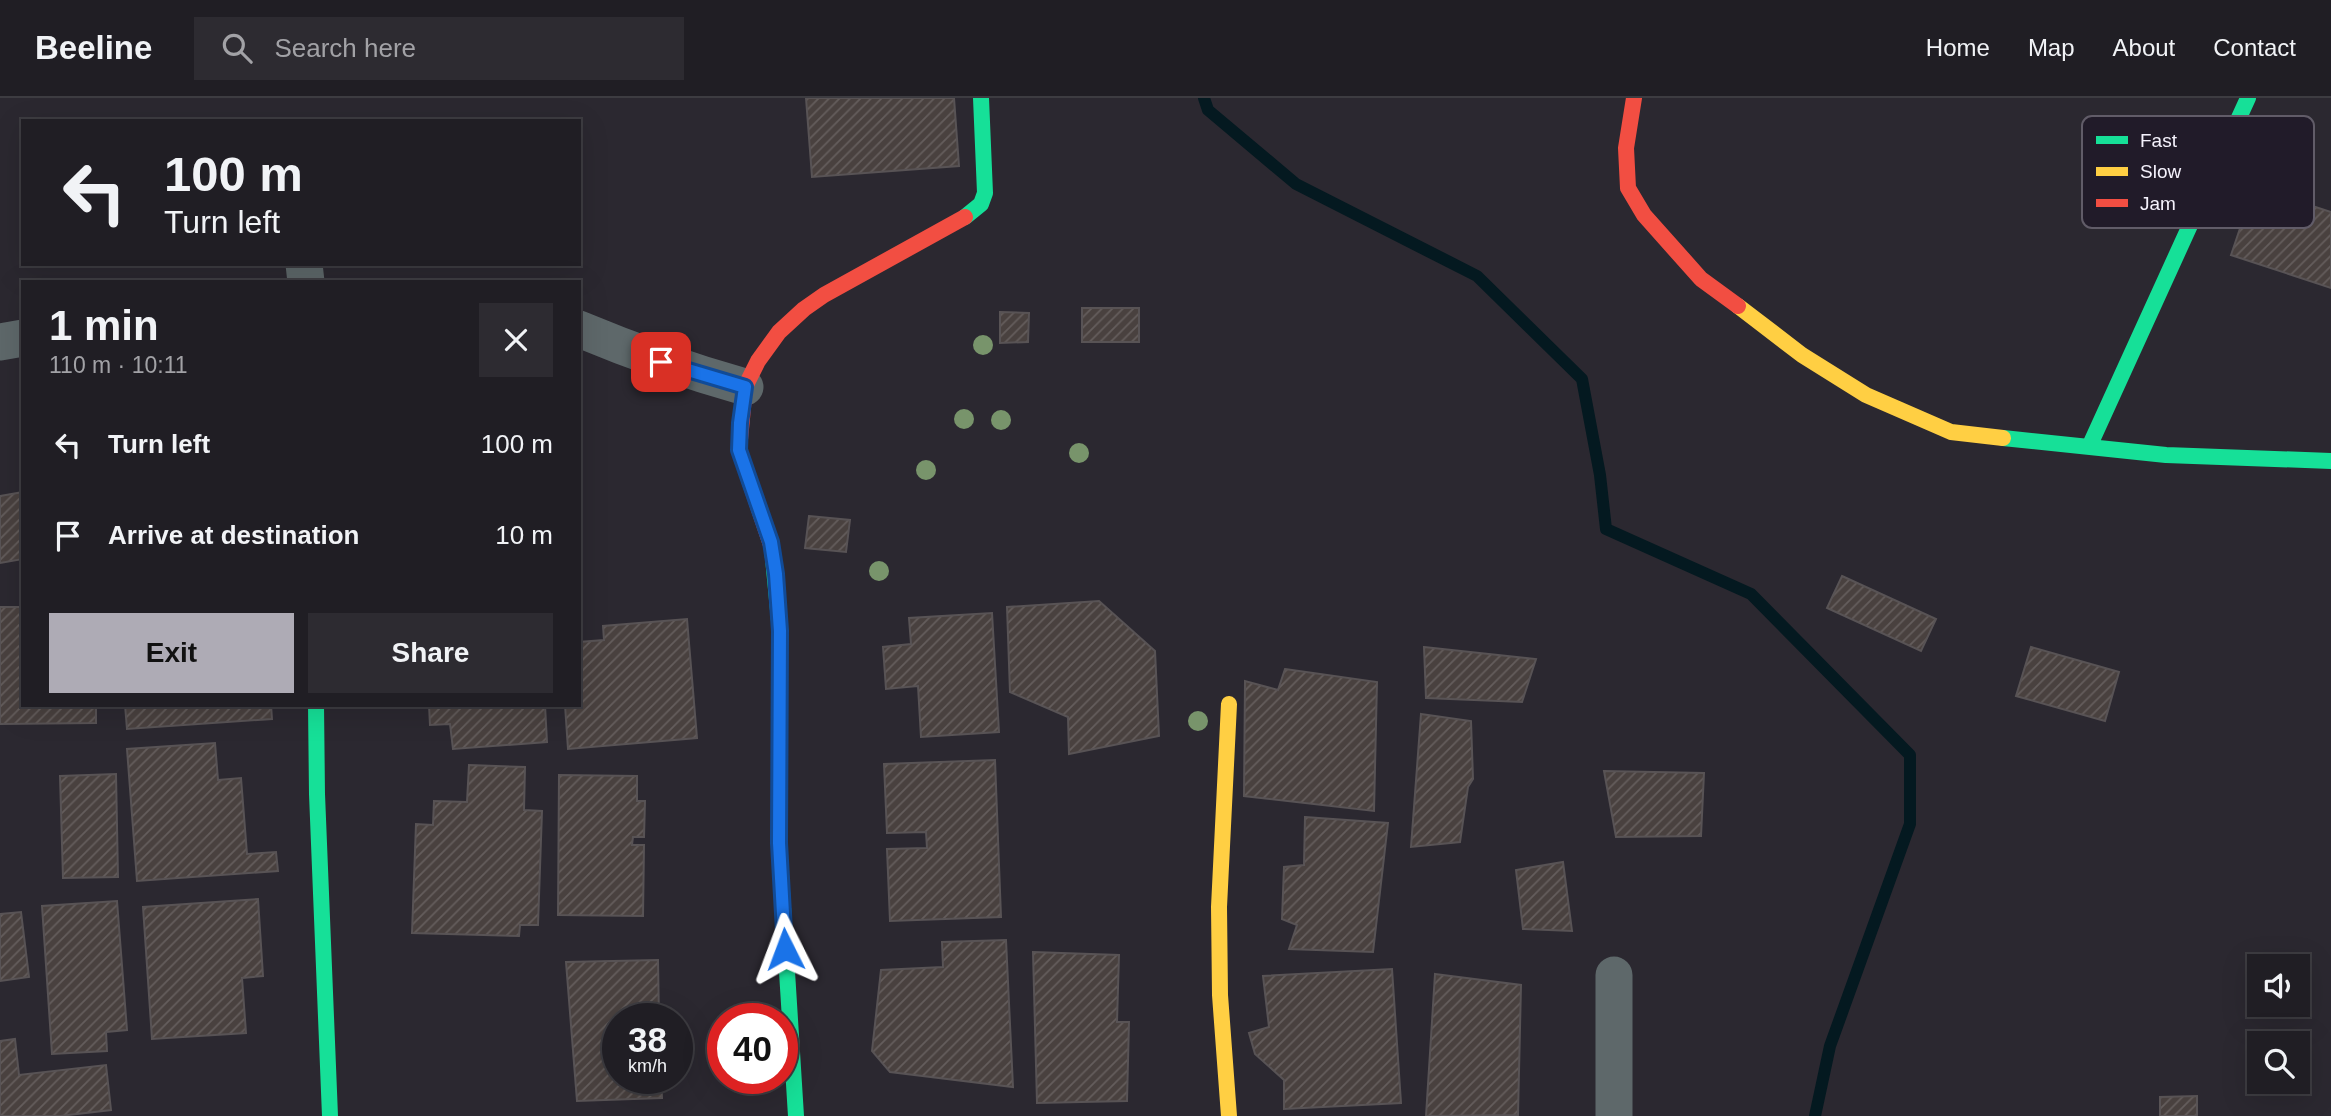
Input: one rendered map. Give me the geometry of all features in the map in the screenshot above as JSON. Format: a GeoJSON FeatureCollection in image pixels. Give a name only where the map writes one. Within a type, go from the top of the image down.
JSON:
{"type":"FeatureCollection","features":[{"type":"Feature","properties":{"kind":"street"},"geometry":{"type":"LineString","coordinates":[[796,1116],[779,843],[779,619],[771,542],[739,450],[745,387],[758,361],[779,332],[804,309],[834,289],[971,214],[981,204],[985,193],[981,98]]}},
{"type":"Feature","properties":{"kind":"street"},"geometry":{"type":"LineString","coordinates":[[1634,98],[1626,148],[1628,188],[1644,215],[1701,278],[1802,355],[1866,395],[1951,432],[2166,456],[2331,461]]}},
{"type":"Feature","properties":{"kind":"street"},"geometry":{"type":"LineString","coordinates":[[2240,116],[2248,98]]}},
{"type":"Feature","properties":{"kind":"street"},"geometry":{"type":"LineString","coordinates":[[2088,447],[2188,228]]}},
{"type":"Feature","properties":{"kind":"street"},"geometry":{"type":"LineString","coordinates":[[581,330],[654,359],[745,387]]}},
{"type":"Feature","properties":{"kind":"street"},"geometry":{"type":"LineString","coordinates":[[0,342],[21,338]]}},
{"type":"Feature","properties":{"kind":"street"},"geometry":{"type":"LineString","coordinates":[[1229,704],[1219,907],[1220,995],[1229,1116]]}},
{"type":"Feature","properties":{"kind":"street"},"geometry":{"type":"LineString","coordinates":[[316,707],[330,1116]]}},
{"type":"Feature","properties":{"kind":"street"},"geometry":{"type":"LineString","coordinates":[[1614,975],[1614,1116]]}},
{"type":"Feature","properties":{"kind":"building"},"geometry":{"type":"Polygon","coordinates":[[[806,98],[954,98],[959,166],[812,177],[806,98]]]}},
{"type":"Feature","properties":{"kind":"building"},"geometry":{"type":"Polygon","coordinates":[[[2314,206],[2331,212],[2331,288],[2231,255],[2240,228],[2314,228],[2314,206]]]}},
{"type":"Feature","properties":{"kind":"building"},"geometry":{"type":"Polygon","coordinates":[[[1082,308],[1139,308],[1139,342],[1082,342],[1082,308]]]}},
{"type":"Feature","properties":{"kind":"building"},"geometry":{"type":"Polygon","coordinates":[[[1000,312],[1029,313],[1028,342],[1000,343],[1000,312]]]}},
{"type":"Feature","properties":{"kind":"building"},"geometry":{"type":"Polygon","coordinates":[[[21,492],[21,559],[0,563],[0,496],[21,492]]]}},
{"type":"Feature","properties":{"kind":"building"},"geometry":{"type":"Polygon","coordinates":[[[809,516],[850,520],[846,552],[805,548],[809,516]]]}},
{"type":"Feature","properties":{"kind":"building"},"geometry":{"type":"Polygon","coordinates":[[[1842,576],[1936,619],[1921,651],[1827,608],[1842,576]]]}},
{"type":"Feature","properties":{"kind":"building"},"geometry":{"type":"Polygon","coordinates":[[[1099,601],[1155,651],[1159,736],[1069,754],[1068,717],[1010,692],[1007,607],[1099,601]]]}},
{"type":"Feature","properties":{"kind":"building"},"geometry":{"type":"Polygon","coordinates":[[[0,607],[21,607],[21,707],[96,707],[96,723],[0,724],[0,607]]]}},
{"type":"Feature","properties":{"kind":"building"},"geometry":{"type":"Polygon","coordinates":[[[992,613],[999,732],[921,737],[918,686],[886,689],[883,647],[911,644],[909,618],[992,613]]]}},
{"type":"Feature","properties":{"kind":"building"},"geometry":{"type":"Polygon","coordinates":[[[687,619],[697,738],[568,749],[565,707],[581,707],[581,642],[604,640],[603,626],[687,619]]]}},
{"type":"Feature","properties":{"kind":"building"},"geometry":{"type":"Polygon","coordinates":[[[1424,647],[1536,659],[1522,702],[1426,698],[1424,647]]]}},
{"type":"Feature","properties":{"kind":"building"},"geometry":{"type":"Polygon","coordinates":[[[2031,647],[2119,672],[2105,721],[2016,696],[2031,647]]]}},
{"type":"Feature","properties":{"kind":"building"},"geometry":{"type":"Polygon","coordinates":[[[1285,669],[1377,682],[1374,811],[1244,796],[1245,681],[1278,690],[1285,669]]]}},
{"type":"Feature","properties":{"kind":"building"},"geometry":{"type":"Polygon","coordinates":[[[125,707],[271,707],[272,719],[127,729],[125,707]]]}},
{"type":"Feature","properties":{"kind":"building"},"geometry":{"type":"Polygon","coordinates":[[[429,707],[545,707],[547,742],[453,749],[450,724],[430,725],[429,707]]]}},
{"type":"Feature","properties":{"kind":"building"},"geometry":{"type":"Polygon","coordinates":[[[1421,714],[1471,721],[1473,779],[1468,787],[1460,842],[1411,847],[1421,714]]]}},
{"type":"Feature","properties":{"kind":"building"},"geometry":{"type":"Polygon","coordinates":[[[215,743],[218,780],[241,778],[247,854],[276,852],[278,871],[137,881],[127,749],[215,743]]]}},
{"type":"Feature","properties":{"kind":"building"},"geometry":{"type":"Polygon","coordinates":[[[995,760],[1001,917],[890,921],[887,849],[927,848],[926,832],[887,833],[884,764],[995,760]]]}},
{"type":"Feature","properties":{"kind":"building"},"geometry":{"type":"Polygon","coordinates":[[[469,765],[525,767],[524,810],[542,811],[538,925],[520,925],[519,936],[412,933],[416,824],[433,825],[434,801],[467,802],[469,765]]]}},
{"type":"Feature","properties":{"kind":"building"},"geometry":{"type":"Polygon","coordinates":[[[1604,771],[1704,773],[1701,836],[1616,837],[1604,771]]]}},
{"type":"Feature","properties":{"kind":"building"},"geometry":{"type":"Polygon","coordinates":[[[116,774],[118,877],[63,878],[60,776],[116,774]]]}},
{"type":"Feature","properties":{"kind":"building"},"geometry":{"type":"Polygon","coordinates":[[[559,775],[637,776],[637,801],[645,801],[644,837],[633,837],[632,845],[644,845],[643,916],[558,915],[559,775]]]}},
{"type":"Feature","properties":{"kind":"building"},"geometry":{"type":"Polygon","coordinates":[[[1305,817],[1388,823],[1373,952],[1289,949],[1297,925],[1282,919],[1284,867],[1304,865],[1305,817]]]}},
{"type":"Feature","properties":{"kind":"building"},"geometry":{"type":"Polygon","coordinates":[[[1563,862],[1572,931],[1523,929],[1516,870],[1563,862]]]}},
{"type":"Feature","properties":{"kind":"building"},"geometry":{"type":"Polygon","coordinates":[[[258,899],[263,976],[242,978],[246,1033],[152,1039],[143,907],[258,899]]]}},
{"type":"Feature","properties":{"kind":"building"},"geometry":{"type":"Polygon","coordinates":[[[117,901],[127,1030],[106,1032],[107,1051],[52,1054],[42,906],[117,901]]]}},
{"type":"Feature","properties":{"kind":"building"},"geometry":{"type":"Polygon","coordinates":[[[21,912],[29,977],[0,981],[0,914],[21,912]]]}},
{"type":"Feature","properties":{"kind":"building"},"geometry":{"type":"Polygon","coordinates":[[[1006,940],[1013,1087],[890,1072],[872,1051],[881,970],[943,967],[942,942],[1006,940]]]}},
{"type":"Feature","properties":{"kind":"building"},"geometry":{"type":"Polygon","coordinates":[[[1033,952],[1119,955],[1117,1022],[1129,1022],[1127,1101],[1037,1103],[1033,952]]]}},
{"type":"Feature","properties":{"kind":"building"},"geometry":{"type":"Polygon","coordinates":[[[658,960],[659,1003],[602,1003],[602,1094],[662,1094],[662,1098],[577,1101],[566,962],[658,960]]]}},
{"type":"Feature","properties":{"kind":"building"},"geometry":{"type":"Polygon","coordinates":[[[1392,969],[1401,1103],[1284,1109],[1284,1080],[1255,1054],[1249,1033],[1269,1027],[1263,976],[1392,969]]]}},
{"type":"Feature","properties":{"kind":"building"},"geometry":{"type":"Polygon","coordinates":[[[1435,974],[1521,985],[1518,1115],[1426,1116],[1435,974]]]}},
{"type":"Feature","properties":{"kind":"building"},"geometry":{"type":"Polygon","coordinates":[[[15,1039],[19,1075],[106,1065],[111,1110],[60,1116],[0,1116],[0,1041],[15,1039]]]}},
{"type":"Feature","properties":{"kind":"building"},"geometry":{"type":"Polygon","coordinates":[[[2197,1096],[2197,1116],[2160,1116],[2160,1097],[2197,1096]]]}},
{"type":"Feature","properties":{"kind":"waterway"},"geometry":{"type":"LineString","coordinates":[[1204,98],[1208,110],[1296,184],[1477,276],[1582,379],[1600,475],[1606,529],[1751,594],[1910,755],[1910,824],[1830,1046],[1815,1116]]}},
{"type":"Feature","properties":{"kind":"traffic: fast"},"geometry":{"type":"LineString","coordinates":[[965,217],[981,204],[985,193],[981,98]]}},
{"type":"Feature","properties":{"kind":"traffic: fast"},"geometry":{"type":"LineString","coordinates":[[2240,116],[2248,98]]}},
{"type":"Feature","properties":{"kind":"traffic: fast"},"geometry":{"type":"LineString","coordinates":[[2089,447],[2189,228]]}},
{"type":"Feature","properties":{"kind":"traffic: fast"},"geometry":{"type":"LineString","coordinates":[[2003,438],[2166,455],[2331,461]]}},
{"type":"Feature","properties":{"kind":"traffic: fast"},"geometry":{"type":"LineString","coordinates":[[772,548],[780,631],[779,843],[796,1116]]}},
{"type":"Feature","properties":{"kind":"traffic: fast"},"geometry":{"type":"LineString","coordinates":[[316,707],[330,1116]]}},
{"type":"Feature","properties":{"kind":"traffic: slow"},"geometry":{"type":"LineString","coordinates":[[1738,306],[1802,355],[1866,395],[1951,432],[2003,438]]}},
{"type":"Feature","properties":{"kind":"traffic: slow"},"geometry":{"type":"LineString","coordinates":[[1229,704],[1219,907],[1220,995],[1229,1116]]}},
{"type":"Feature","properties":{"kind":"traffic: jam"},"geometry":{"type":"LineString","coordinates":[[1634,98],[1626,148],[1628,188],[1644,215],[1701,279],[1738,306]]}},
{"type":"Feature","properties":{"kind":"traffic: jam"},"geometry":{"type":"LineString","coordinates":[[772,548],[739,450],[745,387],[758,361],[779,332],[824,295],[965,217]]}},
{"type":"Feature","properties":{"kind":"route"},"geometry":{"type":"LineString","coordinates":[[661,362],[745,387],[739,450],[771,542],[776,574],[780,631],[779,843],[785,949]]}}]}
